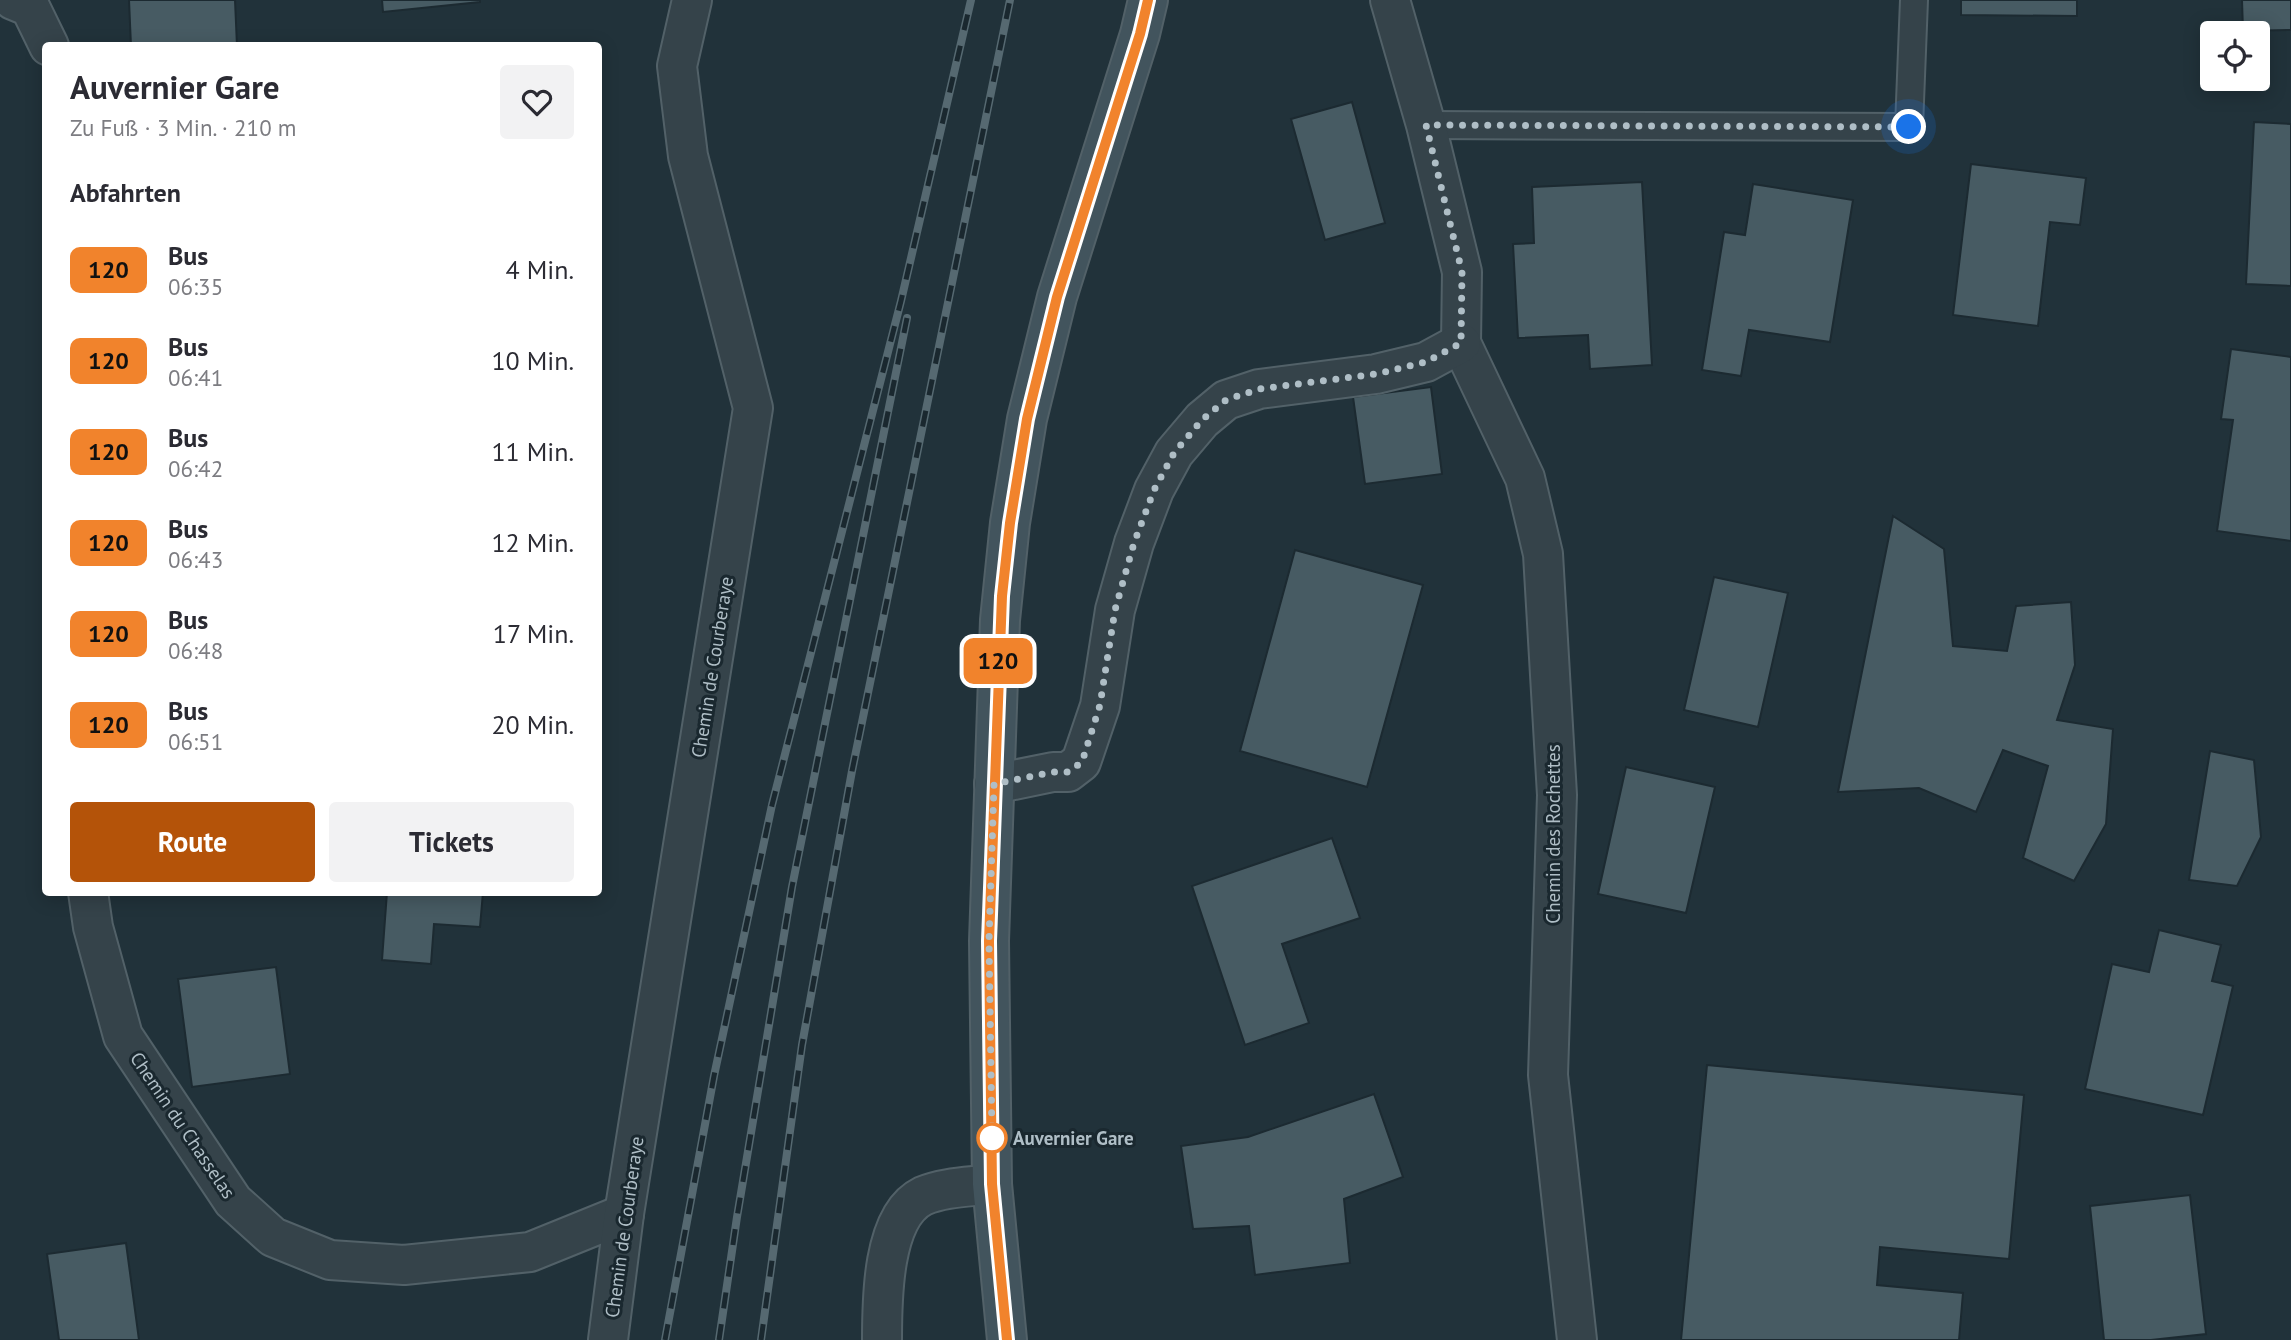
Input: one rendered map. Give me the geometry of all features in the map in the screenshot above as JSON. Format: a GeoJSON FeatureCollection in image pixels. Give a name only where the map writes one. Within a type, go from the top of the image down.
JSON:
{"type":"FeatureCollection","features":[{"type":"Feature","properties":{"kind":"main road"},"geometry":{"type":"LineString","coordinates":[[1007,1340],[992,1184],[989,941],[1000,620],[1010,523],[1027,419],[1057,297],[1140,34],[1148,0]]}},
{"type":"Feature","properties":{"kind":"street"},"geometry":{"type":"LineString","coordinates":[[13,0],[30,7],[47,42]]}},
{"type":"Feature","properties":{"kind":"street","name":"Chemin de Courberaye"},"geometry":{"type":"LineString","coordinates":[[608,1340],[624,1214],[753,408],[688,156],[677,66],[692,0]]}},
{"type":"Feature","properties":{"kind":"street","name":"Chemin des Rochettes"},"geometry":{"type":"LineString","coordinates":[[1390,0],[1426,125],[1462,272],[1461,343],[1525,478],[1543,554],[1557,795],[1548,1075],[1577,1340]]}},
{"type":"Feature","properties":{"kind":"street"},"geometry":{"type":"LineString","coordinates":[[994,784],[1053,772],[1068,772],[1082,762],[1100,705],[1115,610],[1134,543],[1154,490],[1174,453],[1202,420],[1226,400],[1259,389],[1376,374],[1426,362],[1461,343]]}},
{"type":"Feature","properties":{"kind":"street","name":"Chemin du Chasselas"},"geometry":{"type":"LineString","coordinates":[[89,896],[93,928],[123,1036],[233,1201],[274,1237],[330,1260],[404,1265],[530,1252],[624,1214]]}},
{"type":"Feature","properties":{"kind":"street"},"geometry":{"type":"LineString","coordinates":[[882,1340],[883,1283],[897,1224],[906,1209],[920,1198],[933,1193],[992,1184]]}},
{"type":"Feature","properties":{"kind":"lane"},"geometry":{"type":"LineString","coordinates":[[1426,125],[1909,127],[1914,0]]}},
{"type":"Feature","properties":{"kind":"building"},"geometry":{"type":"Polygon","coordinates":[[[129,0],[235,0],[237,42],[131,42],[129,0]]]}},
{"type":"Feature","properties":{"kind":"building"},"geometry":{"type":"Polygon","coordinates":[[[382,0],[480,0],[480,2],[383,12],[382,0]]]}},
{"type":"Feature","properties":{"kind":"building"},"geometry":{"type":"Polygon","coordinates":[[[1961,0],[2077,0],[2077,16],[1961,15],[1961,0]]]}},
{"type":"Feature","properties":{"kind":"building"},"geometry":{"type":"Polygon","coordinates":[[[2242,0],[2291,0],[2291,30],[2270,30],[2270,21],[2243,21],[2242,0]]]}},
{"type":"Feature","properties":{"kind":"building"},"geometry":{"type":"Polygon","coordinates":[[[1352,102],[1385,223],[1325,240],[1291,119],[1352,102]]]}},
{"type":"Feature","properties":{"kind":"building"},"geometry":{"type":"Polygon","coordinates":[[[2254,122],[2291,124],[2291,286],[2246,284],[2254,122]]]}},
{"type":"Feature","properties":{"kind":"building"},"geometry":{"type":"Polygon","coordinates":[[[1971,164],[2086,178],[2080,225],[2050,222],[2038,326],[1953,315],[1971,164]]]}},
{"type":"Feature","properties":{"kind":"building"},"geometry":{"type":"Polygon","coordinates":[[[1642,182],[1652,365],[1590,369],[1588,335],[1518,338],[1513,244],[1534,243],[1532,187],[1642,182]]]}},
{"type":"Feature","properties":{"kind":"building"},"geometry":{"type":"Polygon","coordinates":[[[1753,184],[1853,200],[1830,342],[1749,330],[1741,376],[1702,370],[1724,232],[1745,235],[1753,184]]]}},
{"type":"Feature","properties":{"kind":"building"},"geometry":{"type":"Polygon","coordinates":[[[2231,349],[2291,357],[2291,541],[2217,531],[2233,420],[2221,419],[2231,349]]]}},
{"type":"Feature","properties":{"kind":"building"},"geometry":{"type":"Polygon","coordinates":[[[1431,387],[1442,474],[1365,484],[1353,397],[1431,387]]]}},
{"type":"Feature","properties":{"kind":"building"},"geometry":{"type":"Polygon","coordinates":[[[1893,516],[1944,549],[1953,646],[2007,651],[2016,606],[2071,602],[2075,665],[2057,720],[2113,729],[2106,824],[2074,881],[2023,858],[2048,766],[2003,750],[1976,812],[1919,788],[1838,792],[1893,516]]]}},
{"type":"Feature","properties":{"kind":"building"},"geometry":{"type":"Polygon","coordinates":[[[1295,550],[1423,585],[1367,787],[1240,751],[1295,550]]]}},
{"type":"Feature","properties":{"kind":"building"},"geometry":{"type":"Polygon","coordinates":[[[1714,577],[1788,593],[1758,727],[1684,710],[1714,577]]]}},
{"type":"Feature","properties":{"kind":"building"},"geometry":{"type":"Polygon","coordinates":[[[2210,751],[2254,760],[2261,837],[2237,886],[2189,880],[2210,751]]]}},
{"type":"Feature","properties":{"kind":"building"},"geometry":{"type":"Polygon","coordinates":[[[1626,767],[1715,787],[1686,913],[1598,894],[1626,767]]]}},
{"type":"Feature","properties":{"kind":"building"},"geometry":{"type":"Polygon","coordinates":[[[1332,838],[1360,918],[1282,944],[1309,1023],[1245,1045],[1192,886],[1332,838]]]}},
{"type":"Feature","properties":{"kind":"building"},"geometry":{"type":"Polygon","coordinates":[[[387,896],[483,896],[480,927],[434,924],[431,964],[382,960],[387,896]]]}},
{"type":"Feature","properties":{"kind":"building"},"geometry":{"type":"Polygon","coordinates":[[[2159,930],[2221,945],[2212,981],[2233,986],[2203,1115],[2085,1089],[2112,964],[2149,972],[2159,930]]]}},
{"type":"Feature","properties":{"kind":"building"},"geometry":{"type":"Polygon","coordinates":[[[276,967],[290,1074],[192,1087],[178,979],[276,967]]]}},
{"type":"Feature","properties":{"kind":"building"},"geometry":{"type":"Polygon","coordinates":[[[1707,1065],[2024,1095],[2009,1259],[1880,1247],[1877,1285],[1963,1293],[1959,1340],[1681,1340],[1707,1065]]]}},
{"type":"Feature","properties":{"kind":"building"},"geometry":{"type":"Polygon","coordinates":[[[1374,1094],[1403,1177],[1344,1199],[1350,1263],[1255,1275],[1249,1226],[1193,1229],[1181,1146],[1248,1137],[1374,1094]]]}},
{"type":"Feature","properties":{"kind":"building"},"geometry":{"type":"Polygon","coordinates":[[[2190,1195],[2206,1334],[2151,1340],[2104,1340],[2090,1206],[2190,1195]]]}},
{"type":"Feature","properties":{"kind":"building"},"geometry":{"type":"Polygon","coordinates":[[[126,1243],[139,1340],[59,1340],[47,1254],[126,1243]]]}},
{"type":"Feature","properties":{"kind":"railway"},"geometry":{"type":"LineString","coordinates":[[665,1340],[714,1076],[772,805],[901,301],[971,0]]}},
{"type":"Feature","properties":{"kind":"railway"},"geometry":{"type":"LineString","coordinates":[[761,1340],[802,1045],[852,771],[1010,0]]}},
{"type":"Feature","properties":{"kind":"railway"},"geometry":{"type":"LineString","coordinates":[[719,1340],[792,887],[907,318]]}},
{"type":"Feature","properties":{"kind":"bus line","name":"120"},"geometry":{"type":"LineString","coordinates":[[1007,1340],[992,1184],[989,941],[1002,596],[1010,523],[1027,419],[1057,297],[1140,34],[1148,0]]}},
{"type":"Feature","properties":{"kind":"place","name":"Auvernier Gare"},"geometry":{"type":"Point","coordinates":[992,1138]}},
{"type":"Feature","properties":{"kind":"route"},"geometry":{"type":"LineString","coordinates":[[992,1138],[989,941],[994,784],[1053,772],[1068,772],[1082,762],[1100,705],[1115,610],[1134,543],[1154,490],[1174,453],[1202,420],[1226,400],[1259,389],[1376,374],[1426,362],[1461,343],[1462,272],[1426,125],[1909,127]]}}]}
